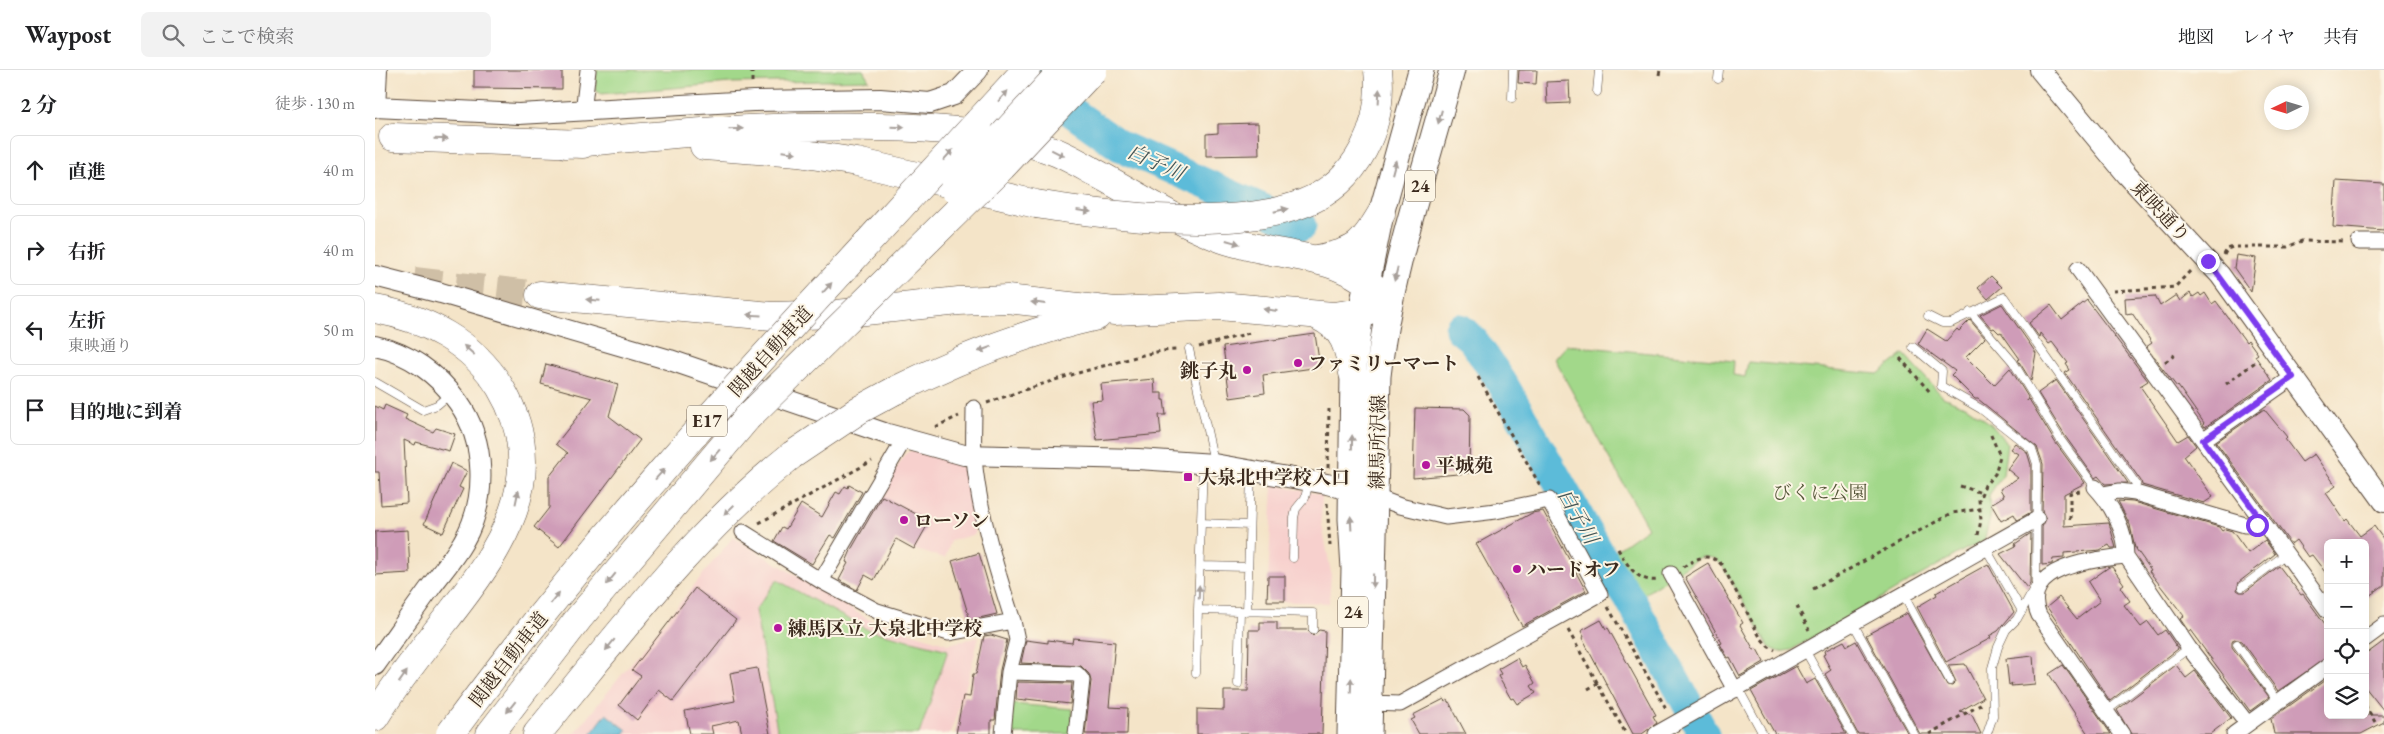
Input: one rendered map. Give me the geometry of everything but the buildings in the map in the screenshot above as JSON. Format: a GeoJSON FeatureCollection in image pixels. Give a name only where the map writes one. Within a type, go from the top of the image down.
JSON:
{"type":"FeatureCollection","features":[{"type":"Feature","properties":{"kind":"highway","name":"関越自動車道"},"geometry":{"type":"LineString","coordinates":[[450,734],[558,595],[648,487],[1026,70]]}},
{"type":"Feature","properties":{"kind":"highway","name":"関越自動車道"},"geometry":{"type":"LineString","coordinates":[[490,734],[592,603],[747,418],[1063,70]]}},
{"type":"Feature","properties":{"kind":"highway"},"geometry":{"type":"LineString","coordinates":[[747,418],[1002,167],[1093,70]]}},
{"type":"Feature","properties":{"kind":"highway"},"geometry":{"type":"LineString","coordinates":[[393,137],[565,144],[703,146],[798,153],[857,162],[1036,204],[1101,213],[1209,218],[1270,213],[1305,203],[1332,187],[1356,163],[1377,117],[1379,100],[1378,70]]}},
{"type":"Feature","properties":{"kind":"highway"},"geometry":{"type":"LineString","coordinates":[[540,295],[773,316],[837,314],[1000,299],[1115,311],[1219,306],[1261,308],[1318,316],[1361,312],[1389,302],[1367,280],[1317,259],[1262,251],[1223,239],[1189,225],[1080,164],[1047,148],[999,136],[944,128],[821,125],[715,129],[565,144]]}},
{"type":"Feature","properties":{"kind":"highway"},"geometry":{"type":"LineString","coordinates":[[1317,259],[1335,256],[1356,248],[1368,237],[1381,214]]}},
{"type":"Feature","properties":{"kind":"highway"},"geometry":{"type":"LineString","coordinates":[[375,309],[417,321],[461,344],[485,365],[503,392],[515,419],[521,450],[521,468],[516,503],[501,543],[474,583],[414,661],[375,717]]}},
{"type":"Feature","properties":{"kind":"highway"},"geometry":{"type":"LineString","coordinates":[[537,734],[673,570],[731,508],[792,456],[859,410],[966,356],[1038,331],[1115,311]]}},
{"type":"Feature","properties":{"kind":"highway"},"geometry":{"type":"LineString","coordinates":[[1318,316],[1338,329],[1347,348],[1353,372]]}},
{"type":"Feature","properties":{"kind":"main road","name":"練馬所沢線"},"geometry":{"type":"LineString","coordinates":[[1349,734],[1355,569],[1351,491],[1353,372],[1361,312],[1381,214],[1421,70]]}},
{"type":"Feature","properties":{"kind":"main road","name":"練馬所沢線"},"geometry":{"type":"LineString","coordinates":[[1369,734],[1379,376],[1389,302],[1453,70]]}},
{"type":"Feature","properties":{"kind":"street"},"geometry":{"type":"LineString","coordinates":[[377,70],[375,108],[519,114],[583,112],[753,100],[880,99],[930,103],[954,95],[978,70]]}},
{"type":"Feature","properties":{"kind":"street"},"geometry":{"type":"LineString","coordinates":[[583,112],[588,70]]}},
{"type":"Feature","properties":{"kind":"street","name":"東映通り"},"geometry":{"type":"LineString","coordinates":[[2040,70],[2133,181],[2219,275],[2293,377],[2374,482],[2384,502]]}},
{"type":"Feature","properties":{"kind":"street"},"geometry":{"type":"LineString","coordinates":[[2359,242],[2384,242]]}},
{"type":"Feature","properties":{"kind":"street"},"geometry":{"type":"LineString","coordinates":[[2078,269],[2324,605]]}},
{"type":"Feature","properties":{"kind":"street"},"geometry":{"type":"LineString","coordinates":[[375,276],[441,293],[670,360],[884,433],[974,456],[1138,459],[1209,463],[1309,481],[1376,497],[1400,506],[1446,517],[1496,511],[1549,500],[1600,594],[1401,704],[1370,703]]}},
{"type":"Feature","properties":{"kind":"street"},"geometry":{"type":"LineString","coordinates":[[375,346],[409,358],[437,377],[452,393],[473,430],[479,457],[480,488],[474,515],[463,542],[375,665]]}},
{"type":"Feature","properties":{"kind":"street"},"geometry":{"type":"LineString","coordinates":[[2203,440],[2293,377]]}},
{"type":"Feature","properties":{"kind":"street"},"geometry":{"type":"LineString","coordinates":[[974,408],[974,456],[986,527],[1017,635],[1009,672],[1003,734]]}},
{"type":"Feature","properties":{"kind":"street"},"geometry":{"type":"LineString","coordinates":[[821,581],[905,438]]}},
{"type":"Feature","properties":{"kind":"street"},"geometry":{"type":"LineString","coordinates":[[2099,491],[2135,493],[2245,525],[2257,525],[2262,521]]}},
{"type":"Feature","properties":{"kind":"street"},"geometry":{"type":"LineString","coordinates":[[2099,491],[2118,523],[2126,546],[2126,556],[2189,648],[2247,723]]}},
{"type":"Feature","properties":{"kind":"street"},"geometry":{"type":"LineString","coordinates":[[1656,734],[1678,724],[1809,644],[1853,623],[1903,594],[1980,545],[2037,519]]}},
{"type":"Feature","properties":{"kind":"street"},"geometry":{"type":"LineString","coordinates":[[743,532],[821,581],[877,611],[949,633],[1013,621]]}},
{"type":"Feature","properties":{"kind":"street"},"geometry":{"type":"LineString","coordinates":[[2122,734],[2039,615],[2036,605],[2038,585],[2046,577],[2066,567],[2096,559],[2126,556]]}},
{"type":"Feature","properties":{"kind":"street"},"geometry":{"type":"LineString","coordinates":[[1671,574],[1734,690]]}},
{"type":"Feature","properties":{"kind":"street"},"geometry":{"type":"LineString","coordinates":[[2369,636],[2384,626]]}},
{"type":"Feature","properties":{"kind":"street"},"geometry":{"type":"LineString","coordinates":[[2234,734],[2324,669]]}},
{"type":"Feature","properties":{"kind":"street"},"geometry":{"type":"LineString","coordinates":[[1009,672],[1077,674],[1080,676],[1082,680],[1076,734]]}},
{"type":"Feature","properties":{"kind":"lane"},"geometry":{"type":"LineString","coordinates":[[1512,98],[1513,70]]}},
{"type":"Feature","properties":{"kind":"lane"},"geometry":{"type":"LineString","coordinates":[[1597,92],[1599,70]]}},
{"type":"Feature","properties":{"kind":"lane"},"geometry":{"type":"LineString","coordinates":[[1718,79],[1719,70]]}},
{"type":"Feature","properties":{"kind":"lane"},"geometry":{"type":"LineString","coordinates":[[1928,316],[1947,324],[2000,297],[2004,297],[2136,484],[2135,493]]}},
{"type":"Feature","properties":{"kind":"lane"},"geometry":{"type":"LineString","coordinates":[[1969,312],[2013,362],[2060,439],[2099,491]]}},
{"type":"Feature","properties":{"kind":"lane"},"geometry":{"type":"LineString","coordinates":[[1913,347],[1941,370],[1941,386],[1981,409],[2032,449],[2037,464],[2038,585],[2022,611],[2006,630],[1998,647],[1992,668],[1993,716],[1987,734]]}},
{"type":"Feature","properties":{"kind":"lane"},"geometry":{"type":"LineString","coordinates":[[1189,349],[1209,463],[1201,523],[1197,673]]}},
{"type":"Feature","properties":{"kind":"lane"},"geometry":{"type":"LineString","coordinates":[[375,382],[423,410],[437,405],[452,393]]}},
{"type":"Feature","properties":{"kind":"lane"},"geometry":{"type":"LineString","coordinates":[[1238,684],[1248,567],[1251,470]]}},
{"type":"Feature","properties":{"kind":"lane"},"geometry":{"type":"LineString","coordinates":[[1293,558],[1294,518],[1296,509],[1305,498],[1309,481]]}},
{"type":"Feature","properties":{"kind":"lane"},"geometry":{"type":"LineString","coordinates":[[1201,523],[1249,525]]}},
{"type":"Feature","properties":{"kind":"lane"},"geometry":{"type":"LineString","coordinates":[[1980,545],[2022,611]]}},
{"type":"Feature","properties":{"kind":"lane"},"geometry":{"type":"LineString","coordinates":[[2242,587],[2287,554]]}},
{"type":"Feature","properties":{"kind":"lane"},"geometry":{"type":"LineString","coordinates":[[1200,566],[1248,567]]}},
{"type":"Feature","properties":{"kind":"lane"},"geometry":{"type":"LineString","coordinates":[[1903,594],[1950,682]]}},
{"type":"Feature","properties":{"kind":"lane"},"geometry":{"type":"LineString","coordinates":[[1198,610],[1313,613],[1313,630]]}},
{"type":"Feature","properties":{"kind":"lane"},"geometry":{"type":"LineString","coordinates":[[1853,623],[1914,734]]}},
{"type":"Feature","properties":{"kind":"lane"},"geometry":{"type":"LineString","coordinates":[[1809,644],[1852,734]]}},
{"type":"Feature","properties":{"kind":"lane"},"geometry":{"type":"LineString","coordinates":[[2237,644],[2278,701]]}},
{"type":"Feature","properties":{"kind":"lane"},"geometry":{"type":"LineString","coordinates":[[2107,711],[2189,648]]}},
{"type":"Feature","properties":{"kind":"lane"},"geometry":{"type":"LineString","coordinates":[[1734,690],[1763,734]]}},
{"type":"Feature","properties":{"kind":"path"},"geometry":{"type":"LineString","coordinates":[[752,70],[752,76]]}},
{"type":"Feature","properties":{"kind":"path"},"geometry":{"type":"LineString","coordinates":[[2222,259],[2227,249],[2233,247],[2287,247],[2302,241],[2359,242]]}},
{"type":"Feature","properties":{"kind":"path"},"geometry":{"type":"LineString","coordinates":[[2100,299],[2112,291],[2175,287],[2195,267]]}},
{"type":"Feature","properties":{"kind":"path"},"geometry":{"type":"LineString","coordinates":[[930,428],[937,427],[974,408],[1032,387],[1099,367],[1149,354],[1189,349],[1256,332]]}},
{"type":"Feature","properties":{"kind":"path"},"geometry":{"type":"LineString","coordinates":[[2226,384],[2273,349]]}},
{"type":"Feature","properties":{"kind":"path"},"geometry":{"type":"LineString","coordinates":[[1900,358],[1917,380],[1935,397]]}},
{"type":"Feature","properties":{"kind":"path"},"geometry":{"type":"LineString","coordinates":[[1478,376],[1549,500]]}},
{"type":"Feature","properties":{"kind":"path"},"geometry":{"type":"LineString","coordinates":[[1980,545],[1981,520],[1979,500],[1985,485],[1995,474],[2000,456],[1995,440],[1987,428]]}},
{"type":"Feature","properties":{"kind":"path"},"geometry":{"type":"LineString","coordinates":[[756,525],[876,459],[884,433]]}},
{"type":"Feature","properties":{"kind":"path"},"geometry":{"type":"LineString","coordinates":[[1960,486],[1982,493]]}},
{"type":"Feature","properties":{"kind":"path"},"geometry":{"type":"LineString","coordinates":[[2070,519],[2070,493],[2099,491]]}},
{"type":"Feature","properties":{"kind":"path"},"geometry":{"type":"LineString","coordinates":[[1813,590],[1952,514],[1980,509]]}},
{"type":"Feature","properties":{"kind":"path"},"geometry":{"type":"LineString","coordinates":[[1618,550],[1638,576],[1648,582],[1659,580],[1700,557],[1708,556],[1715,558],[1722,565],[1760,637],[1769,647],[1779,652]]}},
{"type":"Feature","properties":{"kind":"path"},"geometry":{"type":"LineString","coordinates":[[1600,594],[1678,724]]}},
{"type":"Feature","properties":{"kind":"path"},"geometry":{"type":"LineString","coordinates":[[1797,606],[1809,644]]}},
{"type":"Feature","properties":{"kind":"path"},"geometry":{"type":"LineString","coordinates":[[1561,615],[1626,734]]}},
{"type":"Feature","properties":{"kind":"path"},"geometry":{"type":"LineString","coordinates":[[1588,689],[1598,683]]}},
{"type":"Feature","properties":{"kind":"path"},"geometry":{"type":"LineString","coordinates":[[1929,734],[1993,697]]}},
{"type":"Feature","properties":{"kind":"path"},"geometry":{"type":"LineString","coordinates":[[2369,712],[2375,722]]}},
{"type":"Feature","properties":{"kind":"shaded area"},"geometry":{"type":"Polygon","coordinates":[[[912,450],[960,465],[967,472],[975,534],[951,541],[945,558],[915,550],[864,523],[905,454],[912,450]]]}},
{"type":"Feature","properties":{"kind":"shaded area"},"geometry":{"type":"Polygon","coordinates":[[[1273,484],[1322,495],[1321,519],[1331,573],[1329,603],[1267,601],[1273,484]]]}},
{"type":"Feature","properties":{"kind":"shaded area","name":"練馬区立 大泉北中学校"},"geometry":{"type":"Polygon","coordinates":[[[733,537],[868,619],[948,644],[979,637],[969,676],[950,734],[574,734],[733,537]]]}},
{"type":"Feature","properties":{"kind":"green space"},"geometry":{"type":"Polygon","coordinates":[[[597,70],[863,70],[869,80],[730,83],[601,94],[595,90],[597,70]]]}},
{"type":"Feature","properties":{"kind":"green space","name":"びくに公園"},"geometry":{"type":"Polygon","coordinates":[[[1566,345],[1734,361],[1733,375],[1745,377],[1748,362],[1878,374],[1904,354],[1943,397],[1967,407],[1991,424],[2007,444],[2003,475],[1989,495],[1990,518],[1984,541],[1966,549],[1791,650],[1779,652],[1769,647],[1722,565],[1714,558],[1700,557],[1640,597],[1614,552],[1648,528],[1554,359],[1566,345]]]}},
{"type":"Feature","properties":{"kind":"green space"},"geometry":{"type":"Polygon","coordinates":[[[777,580],[868,630],[948,650],[919,734],[778,734],[755,610],[777,580]]]}},
{"type":"Feature","properties":{"kind":"green space"},"geometry":{"type":"Polygon","coordinates":[[[1012,704],[1073,709],[1070,734],[1008,734],[1012,704]]]}},
{"type":"Feature","properties":{"kind":"water"},"geometry":{"type":"Polygon","coordinates":[[[606,714],[627,730],[624,734],[591,734],[606,714]]]}},
{"type":"Feature","properties":{"kind":"waterway","name":"白子川"},"geometry":{"type":"LineString","coordinates":[[1042,83],[1065,107],[1120,146],[1301,226]]}},
{"type":"Feature","properties":{"kind":"waterway","name":"白子川"},"geometry":{"type":"LineString","coordinates":[[1460,329],[1472,339],[1501,381],[1606,565],[1631,601],[1704,734]]}},
{"type":"Feature","properties":{"kind":"tunnel"},"geometry":{"type":"LineString","coordinates":[[414,281],[540,295]]}},
{"type":"Feature","properties":{"kind":"place","name":"ファミリーマート"},"geometry":{"type":"Point","coordinates":[1298,363]}},
{"type":"Feature","properties":{"kind":"place","name":"銚子丸"},"geometry":{"type":"Point","coordinates":[1247,370]}},
{"type":"Feature","properties":{"kind":"place","name":"平城苑"},"geometry":{"type":"Point","coordinates":[1426,465]}},
{"type":"Feature","properties":{"kind":"place","name":"大泉北中学校入口"},"geometry":{"type":"Point","coordinates":[1188,477]}},
{"type":"Feature","properties":{"kind":"place","name":"ローソン"},"geometry":{"type":"Point","coordinates":[904,520]}},
{"type":"Feature","properties":{"kind":"place","name":"ハードオフ"},"geometry":{"type":"Point","coordinates":[1517,569]}},
{"type":"Feature","properties":{"kind":"place","name":"練馬区立 大泉北中学校"},"geometry":{"type":"Point","coordinates":[778,628]}},
{"type":"Feature","properties":{"kind":"route"},"geometry":{"type":"LineString","coordinates":[[2208,261],[2293,377],[2203,440],[2262,521],[2257,525]]}}]}
